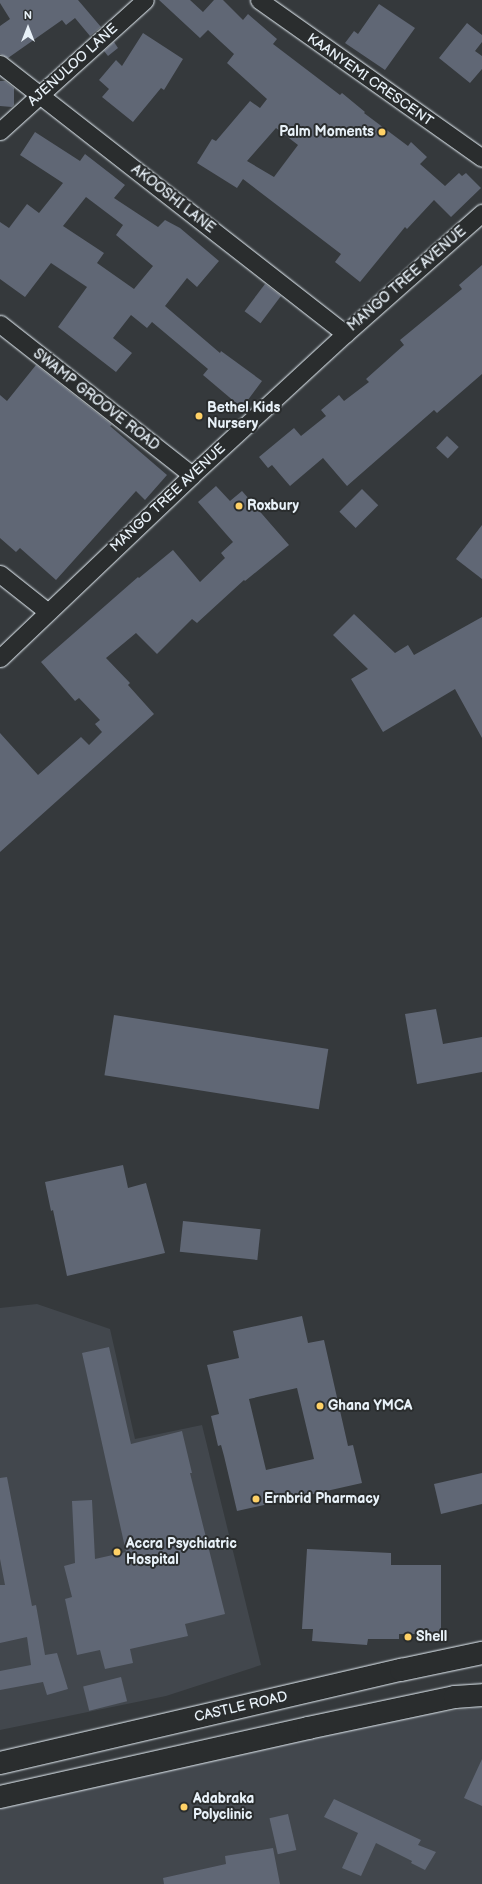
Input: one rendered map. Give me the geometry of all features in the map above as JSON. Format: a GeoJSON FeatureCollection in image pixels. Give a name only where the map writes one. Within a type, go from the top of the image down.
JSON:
{"type":"FeatureCollection","features":[{"type":"Feature","properties":{"kind":"main road","name":"CASTLE ROAD"},"geometry":{"type":"LineString","coordinates":[[0,1763],[393,1672],[482,1653]]}},
{"type":"Feature","properties":{"kind":"main road"},"geometry":{"type":"LineString","coordinates":[[0,1797],[482,1690]]}},
{"type":"Feature","properties":{"kind":"main road"},"geometry":{"type":"LineString","coordinates":[[455,1697],[482,1695]]}},
{"type":"Feature","properties":{"kind":"street","name":"AJENULOO LANE"},"geometry":{"type":"LineString","coordinates":[[0,131],[145,0]]}},
{"type":"Feature","properties":{"kind":"street","name":"KAANYEMI CRESCENT"},"geometry":{"type":"LineString","coordinates":[[259,0],[482,158]]}},
{"type":"Feature","properties":{"kind":"street","name":"AKOOSHI LANE"},"geometry":{"type":"LineString","coordinates":[[0,64],[345,334]]}},
{"type":"Feature","properties":{"kind":"street","name":"MANGO TREE AVENUE"},"geometry":{"type":"LineString","coordinates":[[0,658],[192,475],[345,334],[482,213]]}},
{"type":"Feature","properties":{"kind":"street","name":"SWAMP GROOVE ROAD"},"geometry":{"type":"LineString","coordinates":[[0,324],[192,475]]}},
{"type":"Feature","properties":{"kind":"street"},"geometry":{"type":"LineString","coordinates":[[0,574],[48,612]]}},
{"type":"Feature","properties":{"kind":"shaded area","name":"Accra Psychiatric Hospital"},"geometry":{"type":"Polygon","coordinates":[[[37,1304],[110,1329],[135,1439],[202,1425],[261,1665],[166,1696],[0,1730],[0,1308],[37,1304]]]}},
{"type":"Feature","properties":{"kind":"shaded area"},"geometry":{"type":"Polygon","coordinates":[[[482,1707],[482,1884],[0,1884],[0,1809],[145,1774],[388,1719],[482,1707]]]}},
{"type":"Feature","properties":{"kind":"building"},"geometry":{"type":"Polygon","coordinates":[[[0,0],[78,0],[101,27],[90,36],[75,18],[66,25],[62,20],[8,58],[0,54],[0,26],[10,19],[0,3],[0,0]]]}},
{"type":"Feature","properties":{"kind":"building"},"geometry":{"type":"Polygon","coordinates":[[[159,0],[190,0],[203,12],[214,0],[223,0],[243,20],[248,14],[277,39],[273,44],[340,95],[342,93],[365,112],[364,113],[408,146],[411,142],[427,157],[420,164],[445,186],[459,173],[462,176],[466,173],[481,188],[451,217],[434,200],[407,229],[405,227],[360,282],[335,262],[341,254],[243,179],[237,188],[197,163],[212,139],[216,141],[250,101],[260,108],[267,99],[227,63],[234,54],[208,30],[200,38],[159,0]],[[276,128],[247,161],[274,177],[298,145],[276,128]]]}},
{"type":"Feature","properties":{"kind":"building"},"geometry":{"type":"Polygon","coordinates":[[[379,4],[415,28],[385,70],[345,43],[354,31],[358,34],[379,4]]]}},
{"type":"Feature","properties":{"kind":"building"},"geometry":{"type":"Polygon","coordinates":[[[467,23],[482,35],[482,42],[475,51],[482,56],[482,69],[470,83],[439,58],[467,23]]]}},
{"type":"Feature","properties":{"kind":"building"},"geometry":{"type":"Polygon","coordinates":[[[143,33],[183,59],[164,90],[161,88],[133,122],[102,97],[109,89],[99,80],[116,60],[122,66],[143,33]]]}},
{"type":"Feature","properties":{"kind":"building"},"geometry":{"type":"Polygon","coordinates":[[[114,42],[118,48],[108,56],[104,51],[114,42]]]}},
{"type":"Feature","properties":{"kind":"building"},"geometry":{"type":"Polygon","coordinates":[[[0,81],[5,81],[14,88],[14,105],[12,107],[0,106],[0,81]]]}},
{"type":"Feature","properties":{"kind":"building"},"geometry":{"type":"Polygon","coordinates":[[[35,132],[80,161],[85,154],[125,185],[114,198],[158,227],[165,220],[180,228],[219,261],[197,287],[187,278],[165,306],[220,353],[221,351],[262,381],[242,408],[203,375],[208,369],[152,322],[147,328],[131,315],[113,338],[132,353],[116,372],[58,327],[87,287],[51,263],[25,297],[0,279],[0,222],[9,228],[27,204],[39,213],[63,183],[20,155],[35,132]],[[86,197],[63,226],[104,253],[97,263],[134,289],[153,266],[116,235],[123,225],[86,197]]]}},
{"type":"Feature","properties":{"kind":"building"},"geometry":{"type":"Polygon","coordinates":[[[482,265],[482,374],[437,413],[434,410],[347,486],[323,458],[290,486],[272,465],[268,468],[259,457],[294,428],[301,436],[326,416],[321,410],[339,395],[344,401],[369,382],[366,379],[404,345],[400,340],[462,289],[459,285],[482,265]]]}},
{"type":"Feature","properties":{"kind":"building"},"geometry":{"type":"Polygon","coordinates":[[[265,284],[281,296],[261,323],[245,311],[265,284]]]}},
{"type":"Feature","properties":{"kind":"building"},"geometry":{"type":"Polygon","coordinates":[[[36,365],[112,425],[110,426],[167,475],[145,500],[136,491],[56,580],[20,548],[16,552],[0,538],[0,395],[7,401],[36,365]]]}},
{"type":"Feature","properties":{"kind":"building"},"geometry":{"type":"Polygon","coordinates":[[[447,436],[459,447],[448,459],[436,448],[447,436]]]}},
{"type":"Feature","properties":{"kind":"building"},"geometry":{"type":"Polygon","coordinates":[[[216,486],[230,501],[242,491],[289,545],[245,581],[244,580],[197,623],[192,619],[157,654],[136,633],[106,658],[130,683],[128,685],[154,714],[0,852],[0,733],[38,775],[81,737],[89,745],[102,732],[95,724],[100,720],[79,698],[75,701],[41,662],[138,577],[139,578],[173,550],[200,582],[225,558],[221,553],[233,542],[198,502],[216,486]]]}},
{"type":"Feature","properties":{"kind":"building"},"geometry":{"type":"Polygon","coordinates":[[[362,489],[378,505],[356,528],[339,512],[362,489]]]}},
{"type":"Feature","properties":{"kind":"building"},"geometry":{"type":"Polygon","coordinates":[[[482,525],[482,579],[456,559],[482,525]]]}},
{"type":"Feature","properties":{"kind":"building"},"geometry":{"type":"Polygon","coordinates":[[[354,614],[395,653],[408,645],[414,655],[482,617],[482,738],[455,689],[383,732],[351,679],[368,669],[333,635],[354,614]]]}},
{"type":"Feature","properties":{"kind":"building"},"geometry":{"type":"Polygon","coordinates":[[[436,1009],[443,1044],[482,1037],[482,1072],[417,1084],[405,1014],[436,1009]]]}},
{"type":"Feature","properties":{"kind":"building"},"geometry":{"type":"Polygon","coordinates":[[[114,1015],[328,1049],[319,1109],[104,1075],[114,1015]]]}},
{"type":"Feature","properties":{"kind":"building"},"geometry":{"type":"Polygon","coordinates":[[[123,1165],[128,1188],[146,1183],[165,1253],[67,1276],[53,1210],[51,1211],[45,1182],[123,1165]]]}},
{"type":"Feature","properties":{"kind":"building"},"geometry":{"type":"Polygon","coordinates":[[[183,1221],[261,1229],[257,1260],[180,1252],[183,1221]]]}},
{"type":"Feature","properties":{"kind":"building","name":"Ghana YMCA"},"geometry":{"type":"Polygon","coordinates":[[[302,1316],[308,1343],[324,1340],[348,1446],[353,1445],[362,1483],[237,1511],[221,1445],[218,1446],[211,1416],[219,1414],[207,1365],[239,1358],[233,1331],[302,1316]],[[297,1388],[249,1399],[266,1470],[314,1459],[297,1388]]]}},
{"type":"Feature","properties":{"kind":"building"},"geometry":{"type":"Polygon","coordinates":[[[109,1347],[131,1444],[182,1431],[192,1473],[190,1473],[225,1614],[185,1624],[188,1636],[130,1649],[133,1663],[105,1669],[100,1650],[77,1655],[65,1599],[72,1597],[64,1566],[75,1563],[72,1501],[92,1500],[95,1559],[126,1552],[82,1353],[109,1347]]]}},
{"type":"Feature","properties":{"kind":"building"},"geometry":{"type":"Polygon","coordinates":[[[482,1473],[482,1504],[441,1514],[434,1484],[482,1473]]]}},
{"type":"Feature","properties":{"kind":"building"},"geometry":{"type":"Polygon","coordinates":[[[7,1477],[32,1606],[36,1605],[45,1655],[57,1653],[68,1689],[47,1695],[43,1682],[0,1690],[0,1671],[31,1665],[27,1637],[0,1643],[0,1585],[5,1585],[0,1559],[0,1478],[7,1477]]]}},
{"type":"Feature","properties":{"kind":"building"},"geometry":{"type":"Polygon","coordinates":[[[307,1549],[391,1553],[391,1565],[441,1565],[441,1634],[399,1634],[399,1639],[368,1639],[367,1645],[312,1641],[313,1629],[302,1629],[307,1549]]]}},
{"type":"Feature","properties":{"kind":"building"},"geometry":{"type":"Polygon","coordinates":[[[121,1677],[127,1701],[89,1711],[83,1686],[121,1677]]]}},
{"type":"Feature","properties":{"kind":"building"},"geometry":{"type":"Polygon","coordinates":[[[482,1759],[482,1806],[464,1798],[482,1759]]]}},
{"type":"Feature","properties":{"kind":"building"},"geometry":{"type":"Polygon","coordinates":[[[334,1799],[421,1840],[418,1845],[436,1852],[425,1870],[411,1863],[412,1861],[376,1843],[361,1876],[342,1868],[358,1833],[324,1817],[334,1799]]]}},
{"type":"Feature","properties":{"kind":"building"},"geometry":{"type":"Polygon","coordinates":[[[288,1814],[296,1850],[278,1854],[269,1818],[288,1814]]]}},
{"type":"Feature","properties":{"kind":"building"},"geometry":{"type":"Polygon","coordinates":[[[273,1848],[280,1884],[164,1884],[163,1878],[226,1864],[225,1856],[273,1848]]]}},
{"type":"Feature","properties":{"kind":"place","name":"Palm Moments"},"geometry":{"type":"Point","coordinates":[382,132]}},
{"type":"Feature","properties":{"kind":"place","name":"Bethel Kids Nursery"},"geometry":{"type":"Point","coordinates":[199,416]}},
{"type":"Feature","properties":{"kind":"place","name":"Roxbury"},"geometry":{"type":"Point","coordinates":[239,506]}},
{"type":"Feature","properties":{"kind":"place","name":"Ghana YMCA"},"geometry":{"type":"Point","coordinates":[320,1406]}},
{"type":"Feature","properties":{"kind":"place","name":"Ernbrid Pharmacy"},"geometry":{"type":"Point","coordinates":[256,1499]}},
{"type":"Feature","properties":{"kind":"place","name":"Accra Psychiatric Hospital"},"geometry":{"type":"Point","coordinates":[117,1552]}},
{"type":"Feature","properties":{"kind":"place","name":"Shell"},"geometry":{"type":"Point","coordinates":[408,1637]}},
{"type":"Feature","properties":{"kind":"place","name":"Adabraka Polyclinic"},"geometry":{"type":"Point","coordinates":[184,1807]}}]}
